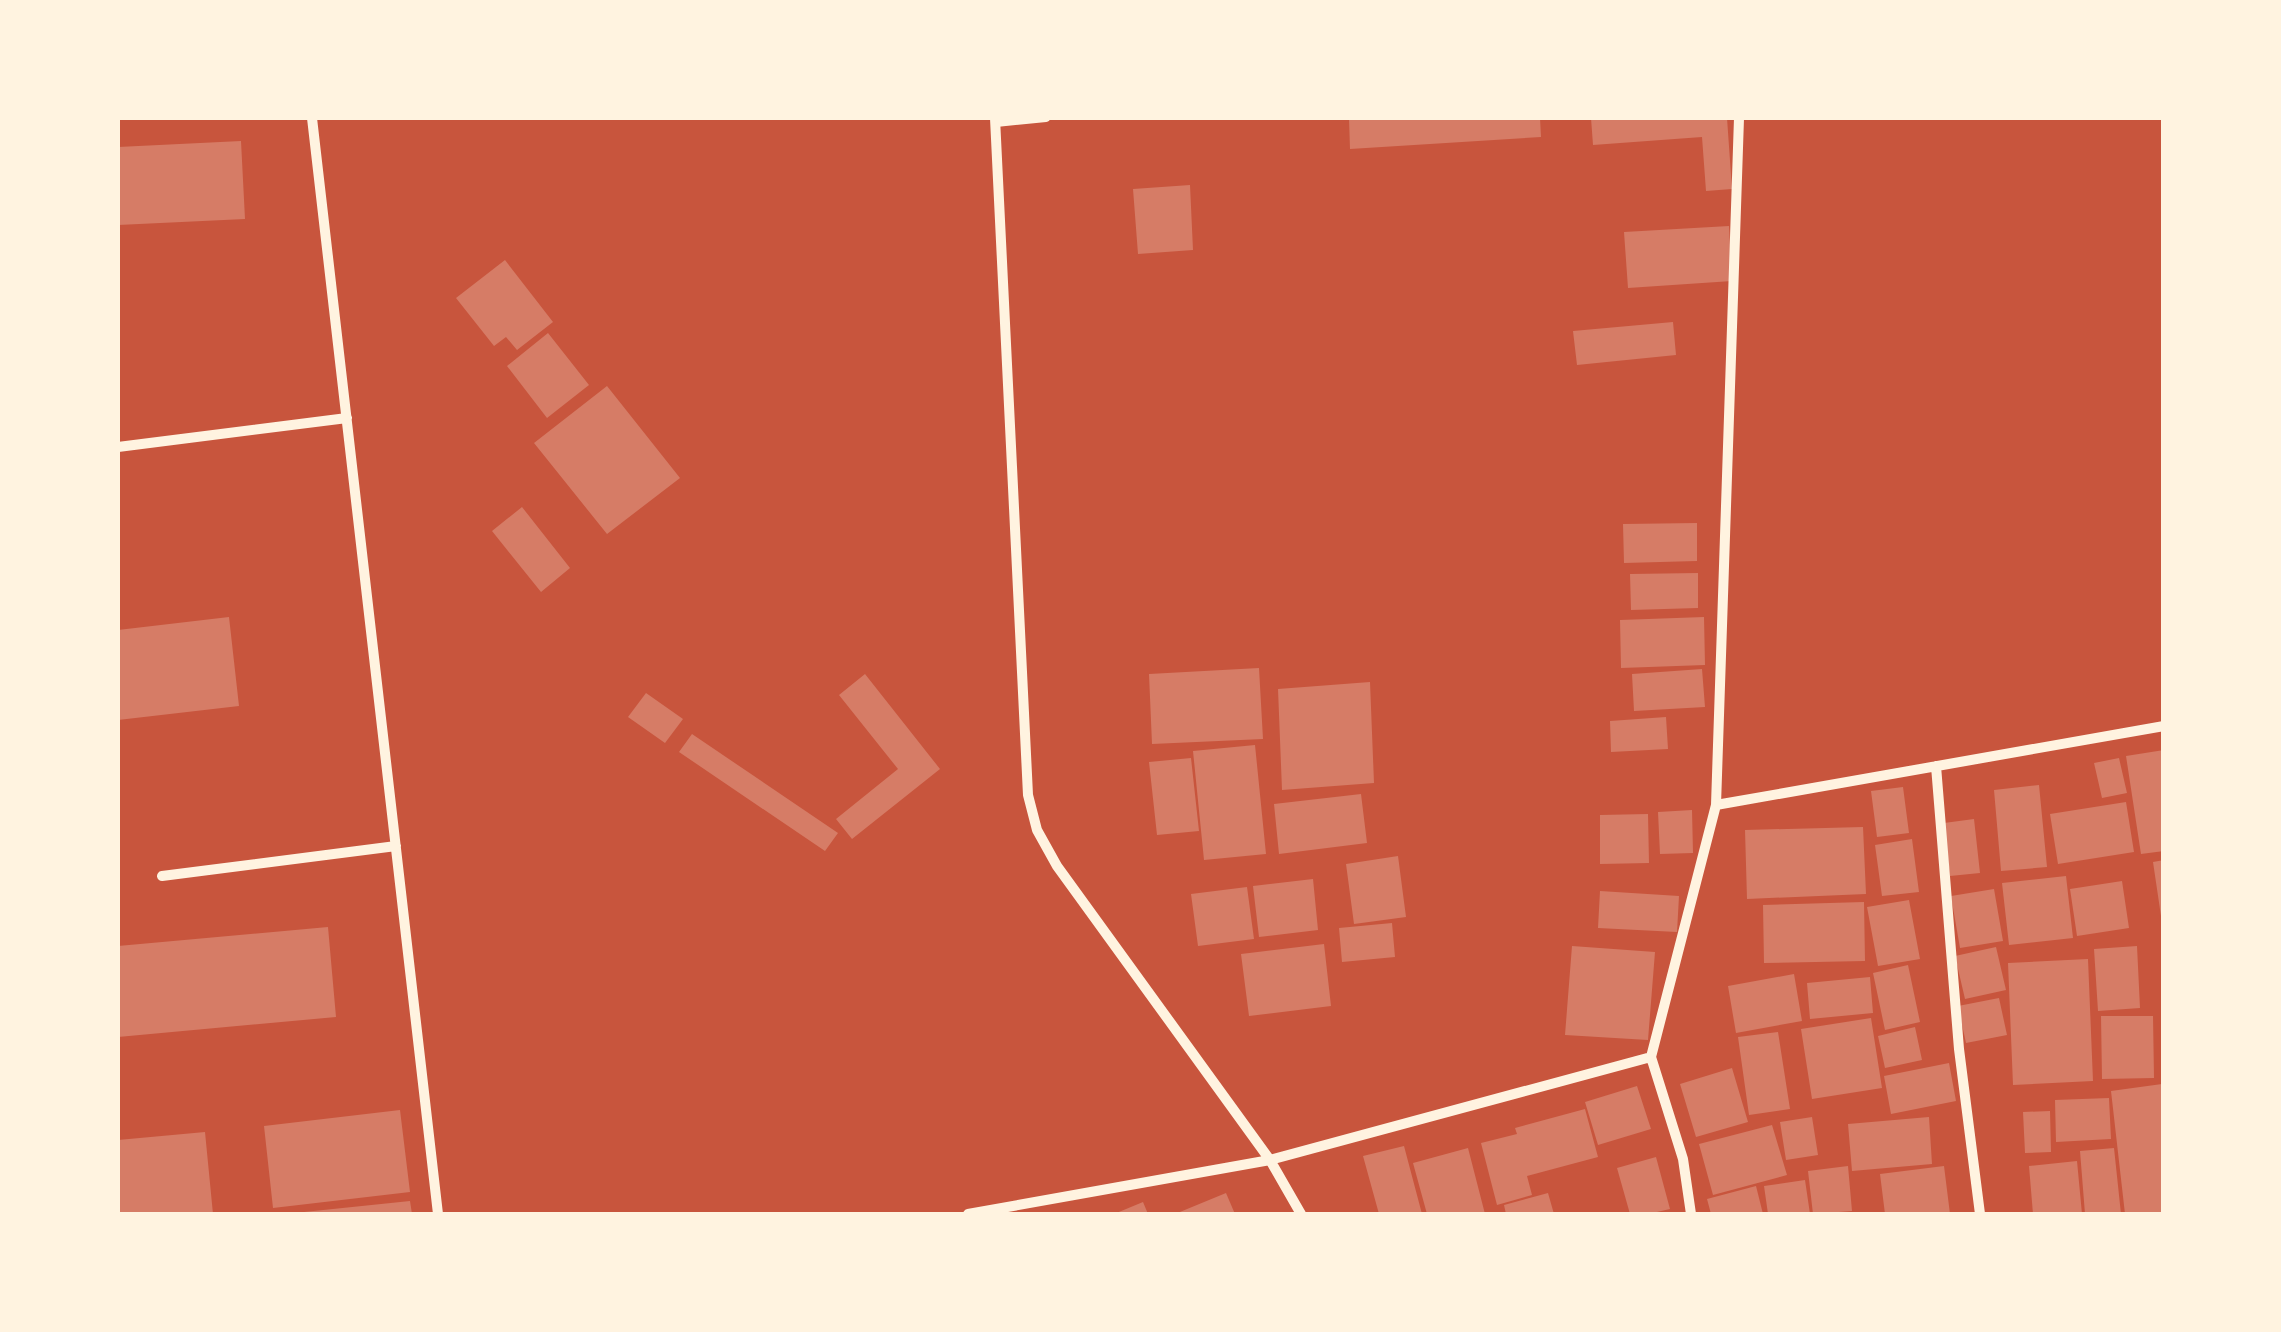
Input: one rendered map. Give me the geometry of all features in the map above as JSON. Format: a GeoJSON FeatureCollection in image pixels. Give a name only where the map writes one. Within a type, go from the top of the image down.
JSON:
{"type":"FeatureCollection","features":[{"type":"Feature","properties":{"kind":"street"},"geometry":{"type":"LineString","coordinates":[[312,118],[438,1214]]}},
{"type":"Feature","properties":{"kind":"street"},"geometry":{"type":"LineString","coordinates":[[1691,1214],[1683,1159],[1651,1057],[1716,805],[1738,118]]}},
{"type":"Feature","properties":{"kind":"street"},"geometry":{"type":"LineString","coordinates":[[996,120],[1028,795],[1038,830],[1057,866],[1270,1160],[1301,1214]]}},
{"type":"Feature","properties":{"kind":"street"},"geometry":{"type":"LineString","coordinates":[[118,446],[347,418]]}},
{"type":"Feature","properties":{"kind":"street"},"geometry":{"type":"LineString","coordinates":[[1716,805],[2164,726]]}},
{"type":"Feature","properties":{"kind":"street"},"geometry":{"type":"LineString","coordinates":[[1936,766],[1958,1049],[1980,1214]]}},
{"type":"Feature","properties":{"kind":"street"},"geometry":{"type":"LineString","coordinates":[[162,876],[396,846]]}},
{"type":"Feature","properties":{"kind":"street"},"geometry":{"type":"LineString","coordinates":[[968,1214],[1270,1160],[1651,1057]]}},
{"type":"Feature","properties":{"kind":"lane"},"geometry":{"type":"LineString","coordinates":[[996,120],[1046,118]]}},
{"type":"Feature","properties":{"kind":"building"},"geometry":{"type":"Polygon","coordinates":[[[1349,118],[1540,118],[1541,137],[1350,149],[1349,118]]]}},
{"type":"Feature","properties":{"kind":"building"},"geometry":{"type":"Polygon","coordinates":[[[1591,118],[1727,118],[1732,189],[1706,191],[1702,137],[1593,145],[1591,118]]]}},
{"type":"Feature","properties":{"kind":"building"},"geometry":{"type":"Polygon","coordinates":[[[241,141],[245,219],[118,225],[118,147],[241,141]]]}},
{"type":"Feature","properties":{"kind":"building"},"geometry":{"type":"Polygon","coordinates":[[[1190,185],[1193,250],[1138,254],[1133,189],[1190,185]]]}},
{"type":"Feature","properties":{"kind":"building"},"geometry":{"type":"Polygon","coordinates":[[[1729,226],[1732,281],[1628,288],[1624,232],[1729,226]]]}},
{"type":"Feature","properties":{"kind":"building"},"geometry":{"type":"Polygon","coordinates":[[[505,260],[553,322],[517,350],[506,337],[494,346],[456,298],[505,260]]]}},
{"type":"Feature","properties":{"kind":"building"},"geometry":{"type":"Polygon","coordinates":[[[1673,322],[1676,355],[1577,365],[1573,331],[1673,322]]]}},
{"type":"Feature","properties":{"kind":"building"},"geometry":{"type":"Polygon","coordinates":[[[548,333],[589,385],[547,418],[507,366],[548,333]]]}},
{"type":"Feature","properties":{"kind":"building"},"geometry":{"type":"Polygon","coordinates":[[[607,386],[680,478],[607,534],[534,443],[607,386]]]}},
{"type":"Feature","properties":{"kind":"building"},"geometry":{"type":"Polygon","coordinates":[[[522,507],[570,568],[541,592],[492,531],[522,507]]]}},
{"type":"Feature","properties":{"kind":"building"},"geometry":{"type":"Polygon","coordinates":[[[1697,523],[1697,561],[1624,563],[1623,524],[1697,523]]]}},
{"type":"Feature","properties":{"kind":"building"},"geometry":{"type":"Polygon","coordinates":[[[1698,573],[1698,608],[1631,610],[1630,574],[1698,573]]]}},
{"type":"Feature","properties":{"kind":"building"},"geometry":{"type":"Polygon","coordinates":[[[229,617],[239,706],[118,720],[118,630],[229,617]]]}},
{"type":"Feature","properties":{"kind":"building"},"geometry":{"type":"Polygon","coordinates":[[[1704,617],[1705,665],[1621,668],[1620,620],[1704,617]]]}},
{"type":"Feature","properties":{"kind":"building"},"geometry":{"type":"Polygon","coordinates":[[[1259,668],[1263,739],[1152,744],[1149,674],[1259,668]]]}},
{"type":"Feature","properties":{"kind":"building"},"geometry":{"type":"Polygon","coordinates":[[[1702,669],[1705,707],[1634,711],[1632,674],[1702,669]]]}},
{"type":"Feature","properties":{"kind":"building"},"geometry":{"type":"Polygon","coordinates":[[[865,674],[940,769],[852,839],[836,819],[898,769],[839,695],[865,674]]]}},
{"type":"Feature","properties":{"kind":"building"},"geometry":{"type":"Polygon","coordinates":[[[1370,682],[1374,783],[1282,790],[1278,689],[1370,682]]]}},
{"type":"Feature","properties":{"kind":"building"},"geometry":{"type":"Polygon","coordinates":[[[646,693],[683,719],[665,743],[628,717],[646,693]]]}},
{"type":"Feature","properties":{"kind":"building"},"geometry":{"type":"Polygon","coordinates":[[[1666,717],[1668,749],[1611,752],[1610,721],[1666,717]]]}},
{"type":"Feature","properties":{"kind":"building"},"geometry":{"type":"Polygon","coordinates":[[[692,734],[838,833],[825,851],[679,752],[692,734]]]}},
{"type":"Feature","properties":{"kind":"building"},"geometry":{"type":"Polygon","coordinates":[[[1255,745],[1266,854],[1204,860],[1193,751],[1255,745]]]}},
{"type":"Feature","properties":{"kind":"building"},"geometry":{"type":"Polygon","coordinates":[[[2164,750],[2164,851],[2141,854],[2126,756],[2164,750]]]}},
{"type":"Feature","properties":{"kind":"building"},"geometry":{"type":"Polygon","coordinates":[[[1191,758],[1199,831],[1157,835],[1149,762],[1191,758]]]}},
{"type":"Feature","properties":{"kind":"building"},"geometry":{"type":"Polygon","coordinates":[[[2119,758],[2127,793],[2102,798],[2094,763],[2119,758]]]}},
{"type":"Feature","properties":{"kind":"building"},"geometry":{"type":"Polygon","coordinates":[[[2039,785],[2047,867],[2001,871],[1994,790],[2039,785]]]}},
{"type":"Feature","properties":{"kind":"building"},"geometry":{"type":"Polygon","coordinates":[[[1903,787],[1909,833],[1877,837],[1871,791],[1903,787]]]}},
{"type":"Feature","properties":{"kind":"building"},"geometry":{"type":"Polygon","coordinates":[[[1361,794],[1367,843],[1279,854],[1274,804],[1361,794]]]}},
{"type":"Feature","properties":{"kind":"building"},"geometry":{"type":"Polygon","coordinates":[[[2126,802],[2134,852],[2058,864],[2050,814],[2126,802]]]}},
{"type":"Feature","properties":{"kind":"building"},"geometry":{"type":"Polygon","coordinates":[[[1692,810],[1693,853],[1660,854],[1658,812],[1692,810]]]}},
{"type":"Feature","properties":{"kind":"building"},"geometry":{"type":"Polygon","coordinates":[[[1648,814],[1649,863],[1600,864],[1600,815],[1648,814]]]}},
{"type":"Feature","properties":{"kind":"building"},"geometry":{"type":"Polygon","coordinates":[[[1974,819],[1980,873],[1950,876],[1944,823],[1974,819]]]}},
{"type":"Feature","properties":{"kind":"building"},"geometry":{"type":"Polygon","coordinates":[[[1863,827],[1866,894],[1747,899],[1745,830],[1863,827]]]}},
{"type":"Feature","properties":{"kind":"building"},"geometry":{"type":"Polygon","coordinates":[[[1912,839],[1919,892],[1882,896],[1875,845],[1912,839]]]}},
{"type":"Feature","properties":{"kind":"building"},"geometry":{"type":"Polygon","coordinates":[[[1398,856],[1406,917],[1354,924],[1346,864],[1398,856]]]}},
{"type":"Feature","properties":{"kind":"building"},"geometry":{"type":"Polygon","coordinates":[[[2164,860],[2164,916],[2161,916],[2153,862],[2164,860]]]}},
{"type":"Feature","properties":{"kind":"building"},"geometry":{"type":"Polygon","coordinates":[[[2066,876],[2073,938],[2009,945],[2002,883],[2066,876]]]}},
{"type":"Feature","properties":{"kind":"building"},"geometry":{"type":"Polygon","coordinates":[[[1313,879],[1318,930],[1259,937],[1253,886],[1313,879]]]}},
{"type":"Feature","properties":{"kind":"building"},"geometry":{"type":"Polygon","coordinates":[[[2122,881],[2129,928],[2077,936],[2070,889],[2122,881]]]}},
{"type":"Feature","properties":{"kind":"building"},"geometry":{"type":"Polygon","coordinates":[[[1247,887],[1254,939],[1198,946],[1191,894],[1247,887]]]}},
{"type":"Feature","properties":{"kind":"building"},"geometry":{"type":"Polygon","coordinates":[[[1994,889],[2003,941],[1960,948],[1951,896],[1994,889]]]}},
{"type":"Feature","properties":{"kind":"building"},"geometry":{"type":"Polygon","coordinates":[[[1600,891],[1679,896],[1677,932],[1598,928],[1600,891]]]}},
{"type":"Feature","properties":{"kind":"building"},"geometry":{"type":"Polygon","coordinates":[[[1909,900],[1920,959],[1878,966],[1867,907],[1909,900]]]}},
{"type":"Feature","properties":{"kind":"building"},"geometry":{"type":"Polygon","coordinates":[[[1864,902],[1865,961],[1764,963],[1763,905],[1864,902]]]}},
{"type":"Feature","properties":{"kind":"building"},"geometry":{"type":"Polygon","coordinates":[[[1392,923],[1395,957],[1342,962],[1339,928],[1392,923]]]}},
{"type":"Feature","properties":{"kind":"building"},"geometry":{"type":"Polygon","coordinates":[[[328,927],[336,1017],[118,1037],[118,946],[328,927]]]}},
{"type":"Feature","properties":{"kind":"building"},"geometry":{"type":"Polygon","coordinates":[[[1324,944],[1331,1006],[1249,1016],[1241,954],[1324,944]]]}},
{"type":"Feature","properties":{"kind":"building"},"geometry":{"type":"Polygon","coordinates":[[[1572,946],[1655,952],[1648,1040],[1565,1035],[1572,946]]]}},
{"type":"Feature","properties":{"kind":"building"},"geometry":{"type":"Polygon","coordinates":[[[2137,946],[2140,1008],[2098,1011],[2094,949],[2137,946]]]}},
{"type":"Feature","properties":{"kind":"building"},"geometry":{"type":"Polygon","coordinates":[[[1996,947],[2006,990],[1965,999],[1955,956],[1996,947]]]}},
{"type":"Feature","properties":{"kind":"building"},"geometry":{"type":"Polygon","coordinates":[[[2088,959],[2093,1081],[2013,1085],[2008,963],[2088,959]]]}},
{"type":"Feature","properties":{"kind":"building"},"geometry":{"type":"Polygon","coordinates":[[[1908,965],[1920,1022],[1885,1030],[1873,973],[1908,965]]]}},
{"type":"Feature","properties":{"kind":"building"},"geometry":{"type":"Polygon","coordinates":[[[1794,974],[1802,1021],[1736,1033],[1728,986],[1794,974]]]}},
{"type":"Feature","properties":{"kind":"building"},"geometry":{"type":"Polygon","coordinates":[[[1870,977],[1873,1013],[1810,1019],[1807,983],[1870,977]]]}},
{"type":"Feature","properties":{"kind":"building"},"geometry":{"type":"Polygon","coordinates":[[[1999,998],[2007,1035],[1966,1043],[1958,1006],[1999,998]]]}},
{"type":"Feature","properties":{"kind":"building"},"geometry":{"type":"Polygon","coordinates":[[[2101,1016],[2153,1016],[2154,1078],[2102,1079],[2101,1016]]]}},
{"type":"Feature","properties":{"kind":"building"},"geometry":{"type":"Polygon","coordinates":[[[1871,1018],[1882,1088],[1812,1099],[1801,1029],[1871,1018]]]}},
{"type":"Feature","properties":{"kind":"building"},"geometry":{"type":"Polygon","coordinates":[[[1915,1027],[1922,1060],[1885,1068],[1878,1036],[1915,1027]]]}},
{"type":"Feature","properties":{"kind":"building"},"geometry":{"type":"Polygon","coordinates":[[[1778,1032],[1790,1109],[1749,1115],[1738,1037],[1778,1032]]]}},
{"type":"Feature","properties":{"kind":"building"},"geometry":{"type":"Polygon","coordinates":[[[1949,1063],[1956,1101],[1891,1114],[1884,1076],[1949,1063]]]}},
{"type":"Feature","properties":{"kind":"building"},"geometry":{"type":"Polygon","coordinates":[[[1732,1068],[1748,1122],[1696,1137],[1680,1084],[1732,1068]]]}},
{"type":"Feature","properties":{"kind":"building"},"geometry":{"type":"Polygon","coordinates":[[[2162,1084],[2164,1214],[2125,1214],[2111,1091],[2162,1084]]]}},
{"type":"Feature","properties":{"kind":"building"},"geometry":{"type":"Polygon","coordinates":[[[1637,1086],[1651,1129],[1598,1145],[1585,1102],[1637,1086]]]}},
{"type":"Feature","properties":{"kind":"building"},"geometry":{"type":"Polygon","coordinates":[[[2109,1098],[2111,1139],[2056,1142],[2055,1100],[2109,1098]]]}},
{"type":"Feature","properties":{"kind":"building"},"geometry":{"type":"Polygon","coordinates":[[[1585,1109],[1598,1157],[1527,1176],[1532,1195],[1497,1205],[1481,1143],[1517,1134],[1515,1128],[1585,1109]]]}},
{"type":"Feature","properties":{"kind":"building"},"geometry":{"type":"Polygon","coordinates":[[[400,1110],[410,1192],[273,1208],[264,1126],[400,1110]]]}},
{"type":"Feature","properties":{"kind":"building"},"geometry":{"type":"Polygon","coordinates":[[[2050,1111],[2051,1152],[2025,1153],[2023,1112],[2050,1111]]]}},
{"type":"Feature","properties":{"kind":"building"},"geometry":{"type":"Polygon","coordinates":[[[1812,1117],[1818,1155],[1786,1160],[1780,1122],[1812,1117]]]}},
{"type":"Feature","properties":{"kind":"building"},"geometry":{"type":"Polygon","coordinates":[[[1929,1117],[1932,1164],[1852,1171],[1848,1124],[1929,1117]]]}},
{"type":"Feature","properties":{"kind":"building"},"geometry":{"type":"Polygon","coordinates":[[[1772,1125],[1787,1175],[1713,1195],[1699,1144],[1772,1125]]]}},
{"type":"Feature","properties":{"kind":"building"},"geometry":{"type":"Polygon","coordinates":[[[205,1132],[213,1214],[118,1214],[118,1140],[205,1132]]]}},
{"type":"Feature","properties":{"kind":"building"},"geometry":{"type":"Polygon","coordinates":[[[1404,1146],[1422,1214],[1379,1214],[1363,1156],[1404,1146]]]}},
{"type":"Feature","properties":{"kind":"building"},"geometry":{"type":"Polygon","coordinates":[[[1468,1148],[1485,1214],[1427,1214],[1413,1163],[1468,1148]]]}},
{"type":"Feature","properties":{"kind":"building"},"geometry":{"type":"Polygon","coordinates":[[[2114,1148],[2121,1214],[2085,1214],[2080,1151],[2114,1148]]]}},
{"type":"Feature","properties":{"kind":"building"},"geometry":{"type":"Polygon","coordinates":[[[1656,1157],[1670,1209],[1630,1214],[1617,1168],[1656,1157]]]}},
{"type":"Feature","properties":{"kind":"building"},"geometry":{"type":"Polygon","coordinates":[[[2077,1161],[2082,1214],[2033,1214],[2029,1166],[2077,1161]]]}},
{"type":"Feature","properties":{"kind":"building"},"geometry":{"type":"Polygon","coordinates":[[[1848,1166],[1852,1211],[1813,1214],[1808,1171],[1848,1166]]]}},
{"type":"Feature","properties":{"kind":"building"},"geometry":{"type":"Polygon","coordinates":[[[1944,1166],[1950,1214],[1885,1214],[1880,1174],[1944,1166]]]}},
{"type":"Feature","properties":{"kind":"building"},"geometry":{"type":"Polygon","coordinates":[[[1805,1180],[1810,1214],[1768,1214],[1764,1186],[1805,1180]]]}},
{"type":"Feature","properties":{"kind":"building"},"geometry":{"type":"Polygon","coordinates":[[[1756,1186],[1763,1214],[1711,1214],[1707,1199],[1756,1186]]]}},
{"type":"Feature","properties":{"kind":"building"},"geometry":{"type":"Polygon","coordinates":[[[1226,1193],[1235,1214],[1175,1214],[1226,1193]]]}},
{"type":"Feature","properties":{"kind":"building"},"geometry":{"type":"Polygon","coordinates":[[[1548,1193],[1554,1214],[1506,1214],[1504,1205],[1548,1193]]]}},
{"type":"Feature","properties":{"kind":"building"},"geometry":{"type":"Polygon","coordinates":[[[410,1201],[412,1214],[304,1214],[304,1212],[410,1201]]]}},
{"type":"Feature","properties":{"kind":"building"},"geometry":{"type":"Polygon","coordinates":[[[1143,1202],[1148,1214],[1114,1214],[1143,1202]]]}}]}
